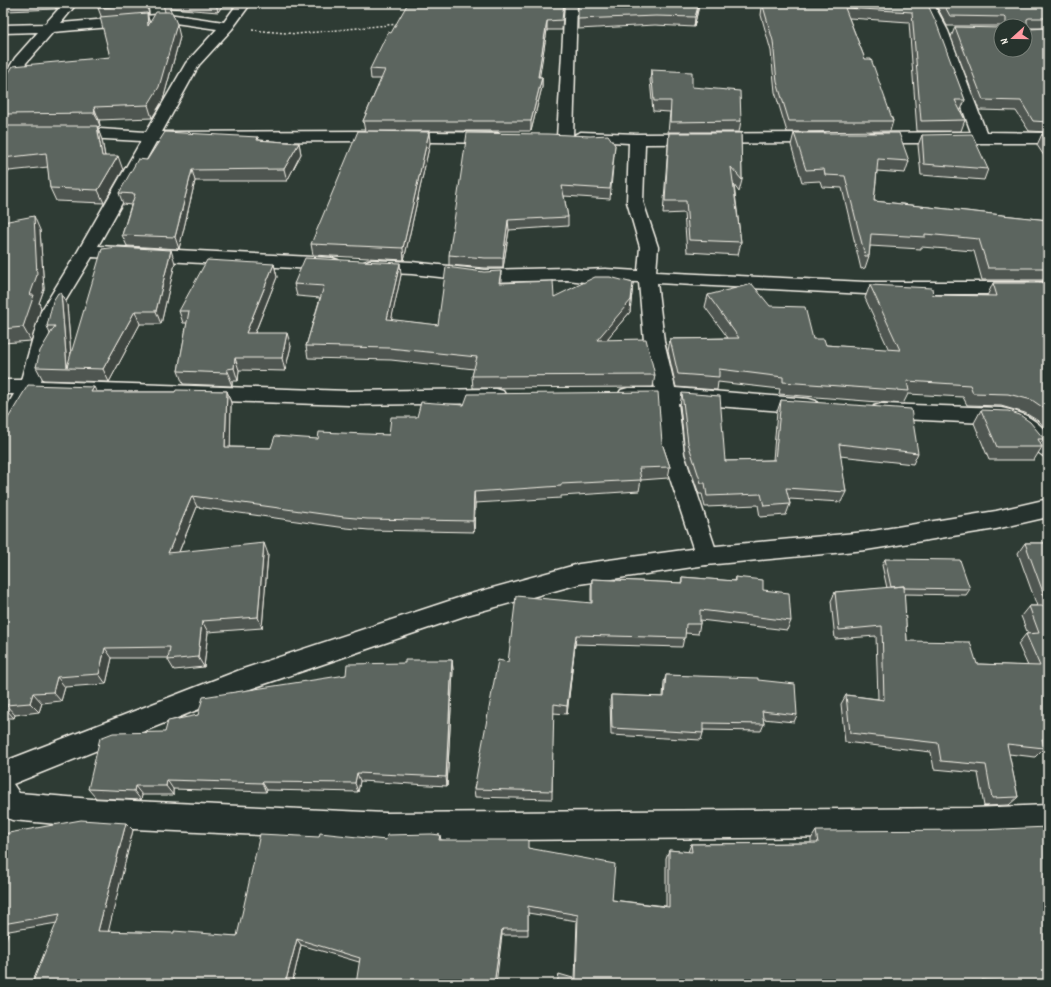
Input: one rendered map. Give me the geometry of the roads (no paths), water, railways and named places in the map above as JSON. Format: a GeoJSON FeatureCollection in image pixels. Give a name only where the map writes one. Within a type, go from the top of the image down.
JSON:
{"type":"FeatureCollection","features":[{"type":"Feature","properties":{"kind":"street"},"geometry":{"type":"LineString","coordinates":[[3,90],[20,61],[71,3]]}},
{"type":"Feature","properties":{"kind":"street"},"geometry":{"type":"LineString","coordinates":[[3,431],[29,387],[50,313],[87,251],[193,63],[227,26],[245,3]]}},
{"type":"Feature","properties":{"kind":"street"},"geometry":{"type":"LineString","coordinates":[[571,3],[557,137],[637,139],[837,138]]}},
{"type":"Feature","properties":{"kind":"street"},"geometry":{"type":"LineString","coordinates":[[927,3],[941,31],[980,137]]}},
{"type":"Feature","properties":{"kind":"street"},"geometry":{"type":"LineString","coordinates":[[3,29],[49,28],[168,18],[227,26]]}},
{"type":"Feature","properties":{"kind":"street"},"geometry":{"type":"LineString","coordinates":[[941,31],[956,32]]}},
{"type":"Feature","properties":{"kind":"street"},"geometry":{"type":"LineString","coordinates":[[58,132],[103,133],[152,137],[367,136],[513,138]]}},
{"type":"Feature","properties":{"kind":"street"},"geometry":{"type":"LineString","coordinates":[[853,138],[1048,138]]}},
{"type":"Feature","properties":{"kind":"street"},"geometry":{"type":"LineString","coordinates":[[637,139],[635,202],[649,247],[647,277],[654,341],[667,395],[674,454],[706,556]]}},
{"type":"Feature","properties":{"kind":"street"},"geometry":{"type":"LineString","coordinates":[[87,251],[412,268],[485,276],[568,274],[585,276],[605,275],[865,288],[1048,288]]}},
{"type":"Feature","properties":{"kind":"street"},"geometry":{"type":"LineString","coordinates":[[3,387],[349,398],[516,396]]}},
{"type":"Feature","properties":{"kind":"street"},"geometry":{"type":"LineString","coordinates":[[612,396],[667,395],[831,407]]}},
{"type":"Feature","properties":{"kind":"street"},"geometry":{"type":"LineString","coordinates":[[862,410],[1001,415],[1018,419],[1032,428],[1048,450]]}},
{"type":"Feature","properties":{"kind":"street"},"geometry":{"type":"LineString","coordinates":[[3,776],[240,681],[468,606],[579,574],[706,556],[866,541],[996,520],[1048,508]]}},
{"type":"Feature","properties":{"kind":"street"},"geometry":{"type":"LineString","coordinates":[[3,794],[12,806],[92,813],[385,827],[972,822],[1048,819]]}}]}
